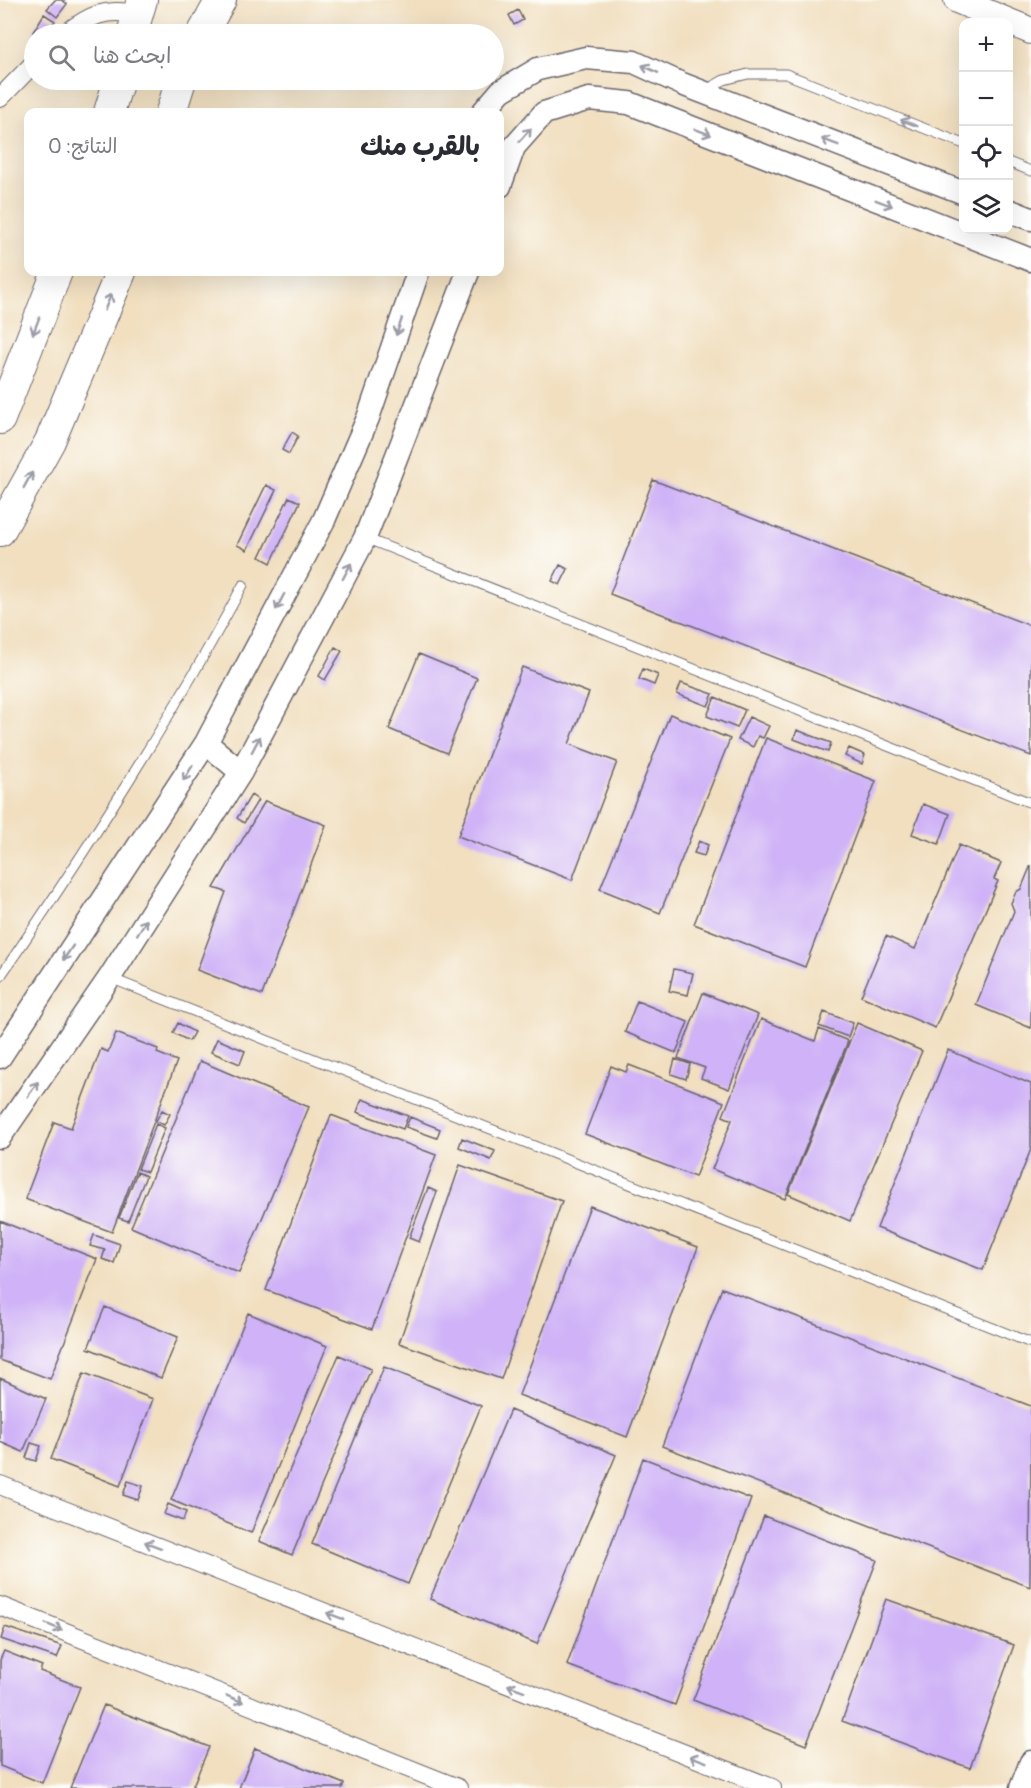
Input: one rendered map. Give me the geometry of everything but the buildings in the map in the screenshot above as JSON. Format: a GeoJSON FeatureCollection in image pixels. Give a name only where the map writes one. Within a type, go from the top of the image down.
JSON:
{"type":"FeatureCollection","features":[{"type":"Feature","properties":{"kind":"main road"},"geometry":{"type":"LineString","coordinates":[[198,24],[205,0]]}},
{"type":"Feature","properties":{"kind":"main road"},"geometry":{"type":"LineString","coordinates":[[208,24],[221,0]]}},
{"type":"Feature","properties":{"kind":"main road"},"geometry":{"type":"LineString","coordinates":[[957,0],[1031,32]]}},
{"type":"Feature","properties":{"kind":"main road"},"geometry":{"type":"LineString","coordinates":[[110,108],[116,90]]}},
{"type":"Feature","properties":{"kind":"main road"},"geometry":{"type":"LineString","coordinates":[[172,108],[178,90]]}},
{"type":"Feature","properties":{"kind":"main road"},"geometry":{"type":"LineString","coordinates":[[0,419],[55,276]]}},
{"type":"Feature","properties":{"kind":"main road"},"geometry":{"type":"LineString","coordinates":[[0,531],[50,441],[119,276]]}},
{"type":"Feature","properties":{"kind":"street"},"geometry":{"type":"LineString","coordinates":[[83,24],[104,12],[120,10],[137,16]]}},
{"type":"Feature","properties":{"kind":"street"},"geometry":{"type":"LineString","coordinates":[[504,89],[538,69],[586,58],[634,62],[702,92],[959,191]]}},
{"type":"Feature","properties":{"kind":"street"},"geometry":{"type":"LineString","coordinates":[[0,98],[24,73]]}},
{"type":"Feature","properties":{"kind":"street"},"geometry":{"type":"LineString","coordinates":[[486,108],[503,90]]}},
{"type":"Feature","properties":{"kind":"street"},"geometry":{"type":"LineString","coordinates":[[504,175],[514,147],[544,113],[589,99],[629,103],[1031,260]]}},
{"type":"Feature","properties":{"kind":"street"},"geometry":{"type":"LineString","coordinates":[[1013,212],[1031,219]]}},
{"type":"Feature","properties":{"kind":"street"},"geometry":{"type":"LineString","coordinates":[[0,1057],[206,743],[324,520],[368,418],[417,276]]}},
{"type":"Feature","properties":{"kind":"street"},"geometry":{"type":"LineString","coordinates":[[0,1137],[110,977],[241,772],[365,538],[466,276]]}},
{"type":"Feature","properties":{"kind":"street"},"geometry":{"type":"LineString","coordinates":[[206,743],[241,772]]}},
{"type":"Feature","properties":{"kind":"street"},"geometry":{"type":"LineString","coordinates":[[0,1485],[772,1788]]}},
{"type":"Feature","properties":{"kind":"street"},"geometry":{"type":"LineString","coordinates":[[0,1606],[458,1788]]}},
{"type":"Feature","properties":{"kind":"street"},"geometry":{"type":"LineString","coordinates":[[1021,1788],[1031,1762]]}},
{"type":"Feature","properties":{"kind":"lane"},"geometry":{"type":"LineString","coordinates":[[702,92],[724,80],[742,75],[786,74],[959,142]]}},
{"type":"Feature","properties":{"kind":"lane"},"geometry":{"type":"LineString","coordinates":[[1013,164],[1031,171]]}},
{"type":"Feature","properties":{"kind":"lane"},"geometry":{"type":"LineString","coordinates":[[365,538],[1031,803]]}},
{"type":"Feature","properties":{"kind":"lane"},"geometry":{"type":"LineString","coordinates":[[0,977],[133,778],[243,585]]}},
{"type":"Feature","properties":{"kind":"lane"},"geometry":{"type":"LineString","coordinates":[[110,977],[1031,1343]]}}]}
